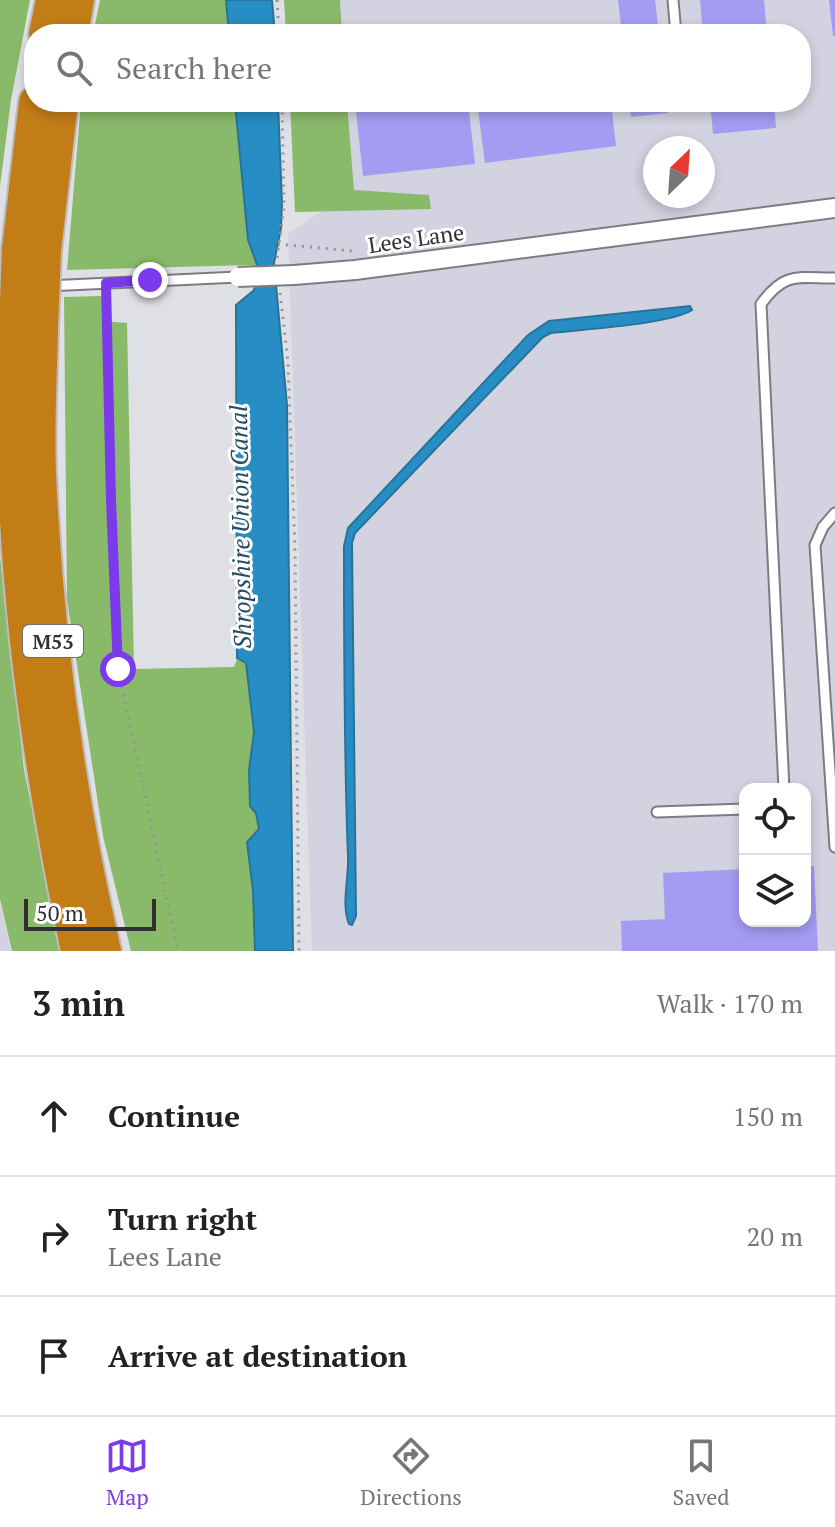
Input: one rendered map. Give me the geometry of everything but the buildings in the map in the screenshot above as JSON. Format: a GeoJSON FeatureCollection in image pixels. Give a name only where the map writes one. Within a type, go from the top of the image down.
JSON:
{"type":"FeatureCollection","features":[{"type":"Feature","properties":{"kind":"highway"},"geometry":{"type":"LineString","coordinates":[[47,24],[52,0]]}},
{"type":"Feature","properties":{"kind":"highway"},"geometry":{"type":"LineString","coordinates":[[74,24],[78,0]]}},
{"type":"Feature","properties":{"kind":"highway","name":"M53"},"geometry":{"type":"LineString","coordinates":[[35,112],[28,328],[14,475],[29,674],[77,951]]}},
{"type":"Feature","properties":{"kind":"highway","name":"M53"},"geometry":{"type":"LineString","coordinates":[[32,250],[60,112]]}},
{"type":"Feature","properties":{"kind":"highway","name":"M53"},"geometry":{"type":"LineString","coordinates":[[28,328],[56,673],[76,803],[105,951]]}},
{"type":"Feature","properties":{"kind":"street","name":"Lees Lane"},"geometry":{"type":"LineString","coordinates":[[238,277],[286,281],[835,208]]}},
{"type":"Feature","properties":{"kind":"lane"},"geometry":{"type":"LineString","coordinates":[[673,0],[675,24]]}},
{"type":"Feature","properties":{"kind":"lane","name":"Lees Lane"},"geometry":{"type":"LineString","coordinates":[[0,287],[238,277]]}},
{"type":"Feature","properties":{"kind":"lane"},"geometry":{"type":"LineString","coordinates":[[784,783],[761,304],[774,286],[788,279],[835,278]]}},
{"type":"Feature","properties":{"kind":"lane"},"geometry":{"type":"LineString","coordinates":[[835,513],[823,527],[815,545],[835,847]]}},
{"type":"Feature","properties":{"kind":"lane"},"geometry":{"type":"LineString","coordinates":[[657,812],[739,809]]}},
{"type":"Feature","properties":{"kind":"path"},"geometry":{"type":"LineString","coordinates":[[277,0],[278,24]]}},
{"type":"Feature","properties":{"kind":"path"},"geometry":{"type":"LineString","coordinates":[[276,262],[284,206],[282,112]]}},
{"type":"Feature","properties":{"kind":"path"},"geometry":{"type":"LineString","coordinates":[[278,244],[352,251],[355,270]]}},
{"type":"Feature","properties":{"kind":"path"},"geometry":{"type":"LineString","coordinates":[[286,281],[295,550],[299,951]]}},
{"type":"Feature","properties":{"kind":"path"},"geometry":{"type":"LineString","coordinates":[[106,283],[118,669],[178,951]]}},
{"type":"Feature","properties":{"kind":"shaded area"},"geometry":{"type":"Polygon","coordinates":[[[340,0],[835,0],[835,951],[312,951],[288,234],[354,190],[348,112],[811,112],[811,24],[341,24],[340,0]]]}},
{"type":"Feature","properties":{"kind":"shaded area"},"geometry":{"type":"Polygon","coordinates":[[[0,904],[11,951],[0,951],[0,904]]]}},
{"type":"Feature","properties":{"kind":"green space"},"geometry":{"type":"Polygon","coordinates":[[[0,0],[30,0],[11,100],[0,186],[0,0]]]}},
{"type":"Feature","properties":{"kind":"green space"},"geometry":{"type":"Polygon","coordinates":[[[100,0],[226,0],[228,24],[95,24],[100,0]]]}},
{"type":"Feature","properties":{"kind":"green space"},"geometry":{"type":"Polygon","coordinates":[[[284,0],[340,0],[341,24],[285,24],[284,0]]]}},
{"type":"Feature","properties":{"kind":"green space"},"geometry":{"type":"Polygon","coordinates":[[[80,112],[236,112],[248,240],[259,270],[250,265],[67,270],[80,112]]]}},
{"type":"Feature","properties":{"kind":"green space"},"geometry":{"type":"Polygon","coordinates":[[[290,112],[348,112],[354,190],[429,195],[431,209],[295,212],[290,112]]]}},
{"type":"Feature","properties":{"kind":"green space"},"geometry":{"type":"Polygon","coordinates":[[[102,296],[102,321],[127,323],[134,669],[234,667],[237,659],[246,663],[254,732],[249,770],[250,805],[256,813],[259,830],[247,842],[255,951],[131,951],[103,836],[67,600],[64,297],[102,296]]]}},
{"type":"Feature","properties":{"kind":"green space"},"geometry":{"type":"Polygon","coordinates":[[[0,557],[24,770],[61,951],[12,951],[0,899],[0,557]]]}},
{"type":"Feature","properties":{"kind":"water"},"geometry":{"type":"Polygon","coordinates":[[[226,0],[272,0],[274,24],[228,24],[226,0]]]}},
{"type":"Feature","properties":{"kind":"water","name":"Shropshire Union Canal"},"geometry":{"type":"Polygon","coordinates":[[[236,112],[278,112],[282,203],[274,263],[287,405],[293,951],[255,951],[247,842],[259,829],[256,813],[250,806],[249,770],[254,732],[246,663],[237,658],[236,305],[253,291],[258,283],[259,270],[248,240],[236,112]]]}},
{"type":"Feature","properties":{"kind":"water"},"geometry":{"type":"Polygon","coordinates":[[[690,306],[692,310],[664,319],[551,333],[543,337],[355,533],[352,543],[356,916],[352,925],[349,924],[345,900],[348,857],[344,624],[344,546],[348,528],[528,335],[549,321],[690,306]]]}},
{"type":"Feature","properties":{"kind":"route"},"geometry":{"type":"LineString","coordinates":[[118,669],[106,283],[150,280]]}}]}
